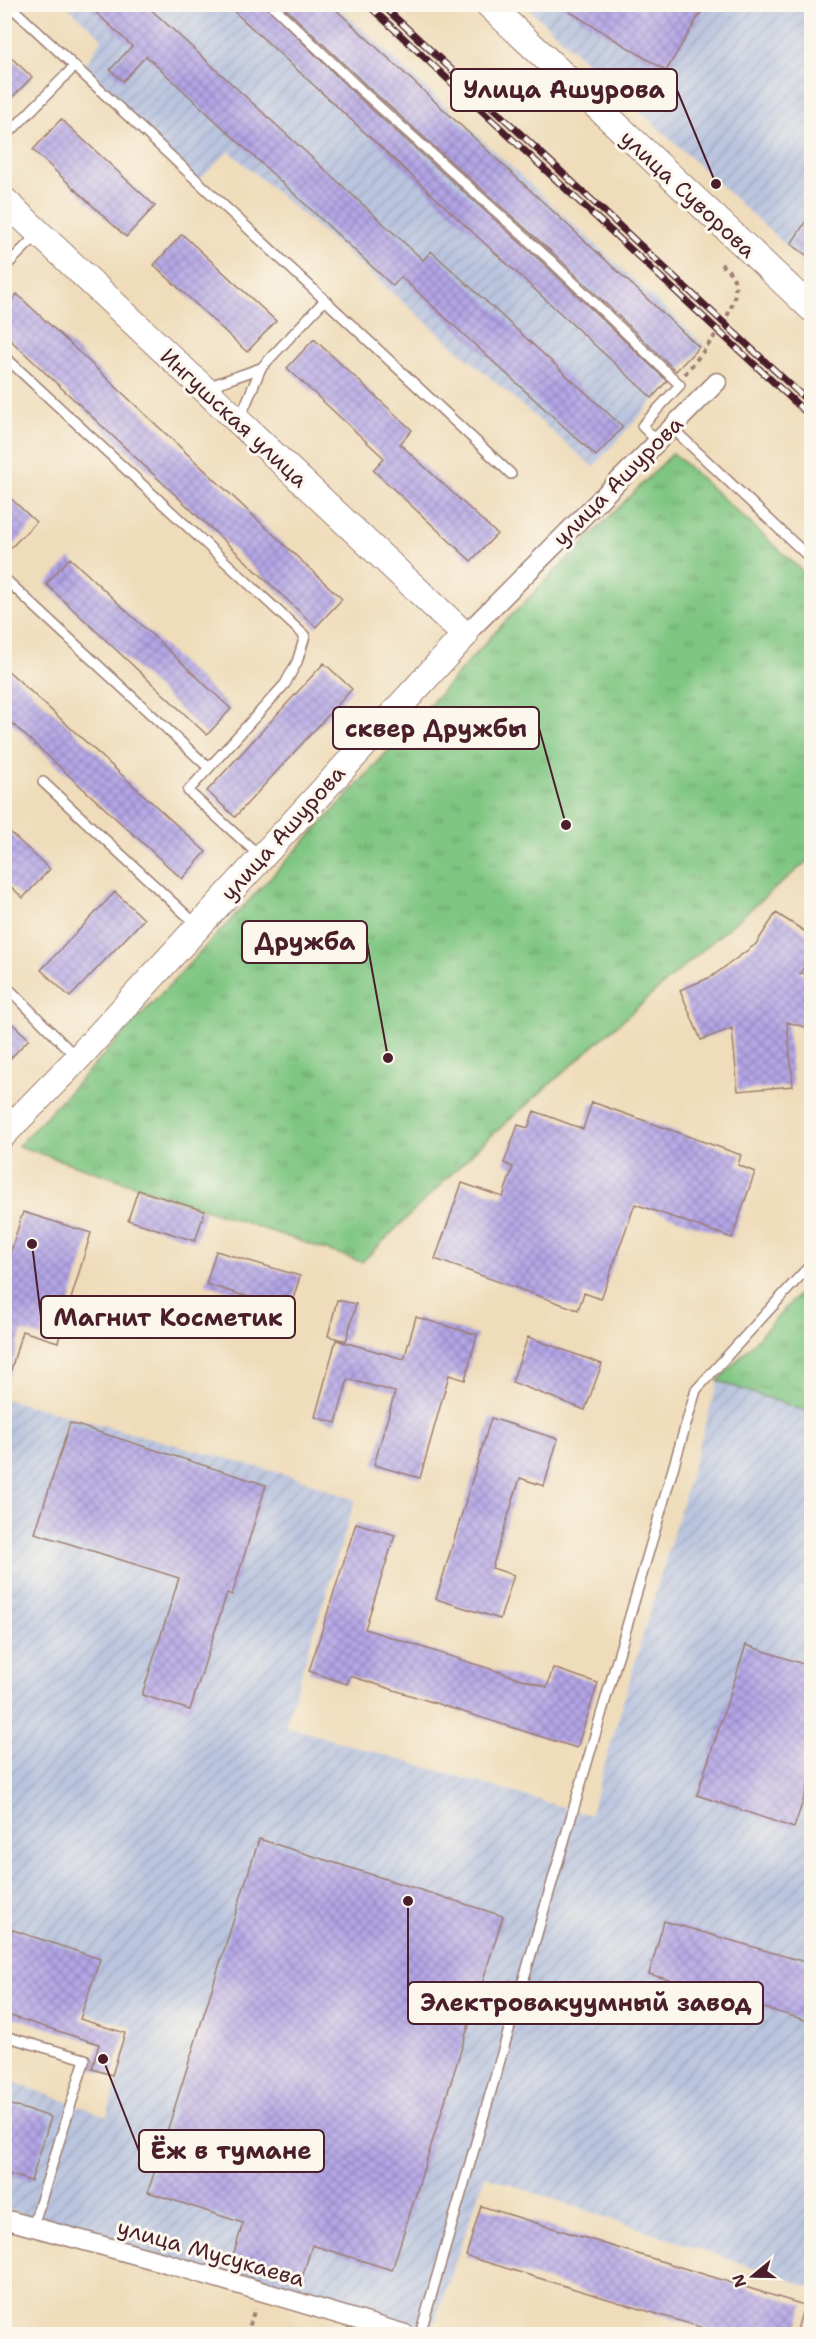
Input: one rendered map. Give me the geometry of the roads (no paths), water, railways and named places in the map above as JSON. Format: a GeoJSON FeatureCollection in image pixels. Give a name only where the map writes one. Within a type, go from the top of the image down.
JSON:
{"type":"FeatureCollection","features":[{"type":"Feature","properties":{"kind":"street","name":"улица Суворова"},"geometry":{"type":"LineString","coordinates":[[488,4],[812,309]]}},
{"type":"Feature","properties":{"kind":"street","name":"Ингушская улица"},"geometry":{"type":"LineString","coordinates":[[4,200],[465,635]]}},
{"type":"Feature","properties":{"kind":"street","name":"улица Ашурова"},"geometry":{"type":"LineString","coordinates":[[4,1134],[78,1058],[465,635],[717,382]]}},
{"type":"Feature","properties":{"kind":"street","name":"улица Мусукаева"},"geometry":{"type":"LineString","coordinates":[[4,2219],[405,2334]]}},
{"type":"Feature","properties":{"kind":"lane"},"geometry":{"type":"LineString","coordinates":[[8,4],[511,474]]}},
{"type":"Feature","properties":{"kind":"lane"},"geometry":{"type":"LineString","coordinates":[[271,4],[363,92],[549,259],[680,385],[642,426],[657,441]]}},
{"type":"Feature","properties":{"kind":"lane"},"geometry":{"type":"LineString","coordinates":[[4,138],[75,66]]}},
{"type":"Feature","properties":{"kind":"lane"},"geometry":{"type":"LineString","coordinates":[[4,268],[39,233]]}},
{"type":"Feature","properties":{"kind":"lane"},"geometry":{"type":"LineString","coordinates":[[238,421],[261,368],[325,300]]}},
{"type":"Feature","properties":{"kind":"lane"},"geometry":{"type":"LineString","coordinates":[[4,356],[305,636],[297,662],[285,684],[188,791],[261,857]]}},
{"type":"Feature","properties":{"kind":"lane"},"geometry":{"type":"LineString","coordinates":[[203,389],[261,368]]}},
{"type":"Feature","properties":{"kind":"lane"},"geometry":{"type":"LineString","coordinates":[[671,427],[812,560]]}},
{"type":"Feature","properties":{"kind":"lane"},"geometry":{"type":"LineString","coordinates":[[4,578],[208,768]]}},
{"type":"Feature","properties":{"kind":"lane"},"geometry":{"type":"LineString","coordinates":[[43,782],[198,926]]}},
{"type":"Feature","properties":{"kind":"lane"},"geometry":{"type":"LineString","coordinates":[[6,990],[78,1058]]}},
{"type":"Feature","properties":{"kind":"lane"},"geometry":{"type":"LineString","coordinates":[[420,2334],[696,1390],[812,1263]]}},
{"type":"Feature","properties":{"kind":"lane"},"geometry":{"type":"LineString","coordinates":[[4,2036],[85,2059],[33,2226]]}},
{"type":"Feature","properties":{"kind":"railway"},"geometry":{"type":"LineString","coordinates":[[367,4],[812,418]]}},
{"type":"Feature","properties":{"kind":"railway"},"geometry":{"type":"LineString","coordinates":[[381,4],[812,405]]}},
{"type":"Feature","properties":{"kind":"place","name":"Улица Ашурова"},"geometry":{"type":"Point","coordinates":[716,184]}},
{"type":"Feature","properties":{"kind":"place","name":"сквер Дружбы"},"geometry":{"type":"Point","coordinates":[566,825]}},
{"type":"Feature","properties":{"kind":"place","name":"Дружба"},"geometry":{"type":"Point","coordinates":[388,1058]}},
{"type":"Feature","properties":{"kind":"place","name":"Магнит Косметик"},"geometry":{"type":"Point","coordinates":[32,1244]}},
{"type":"Feature","properties":{"kind":"place","name":"Электровакуумный завод"},"geometry":{"type":"Point","coordinates":[408,1901]}},
{"type":"Feature","properties":{"kind":"place","name":"Ёж в тумане"},"geometry":{"type":"Point","coordinates":[103,2059]}}]}
